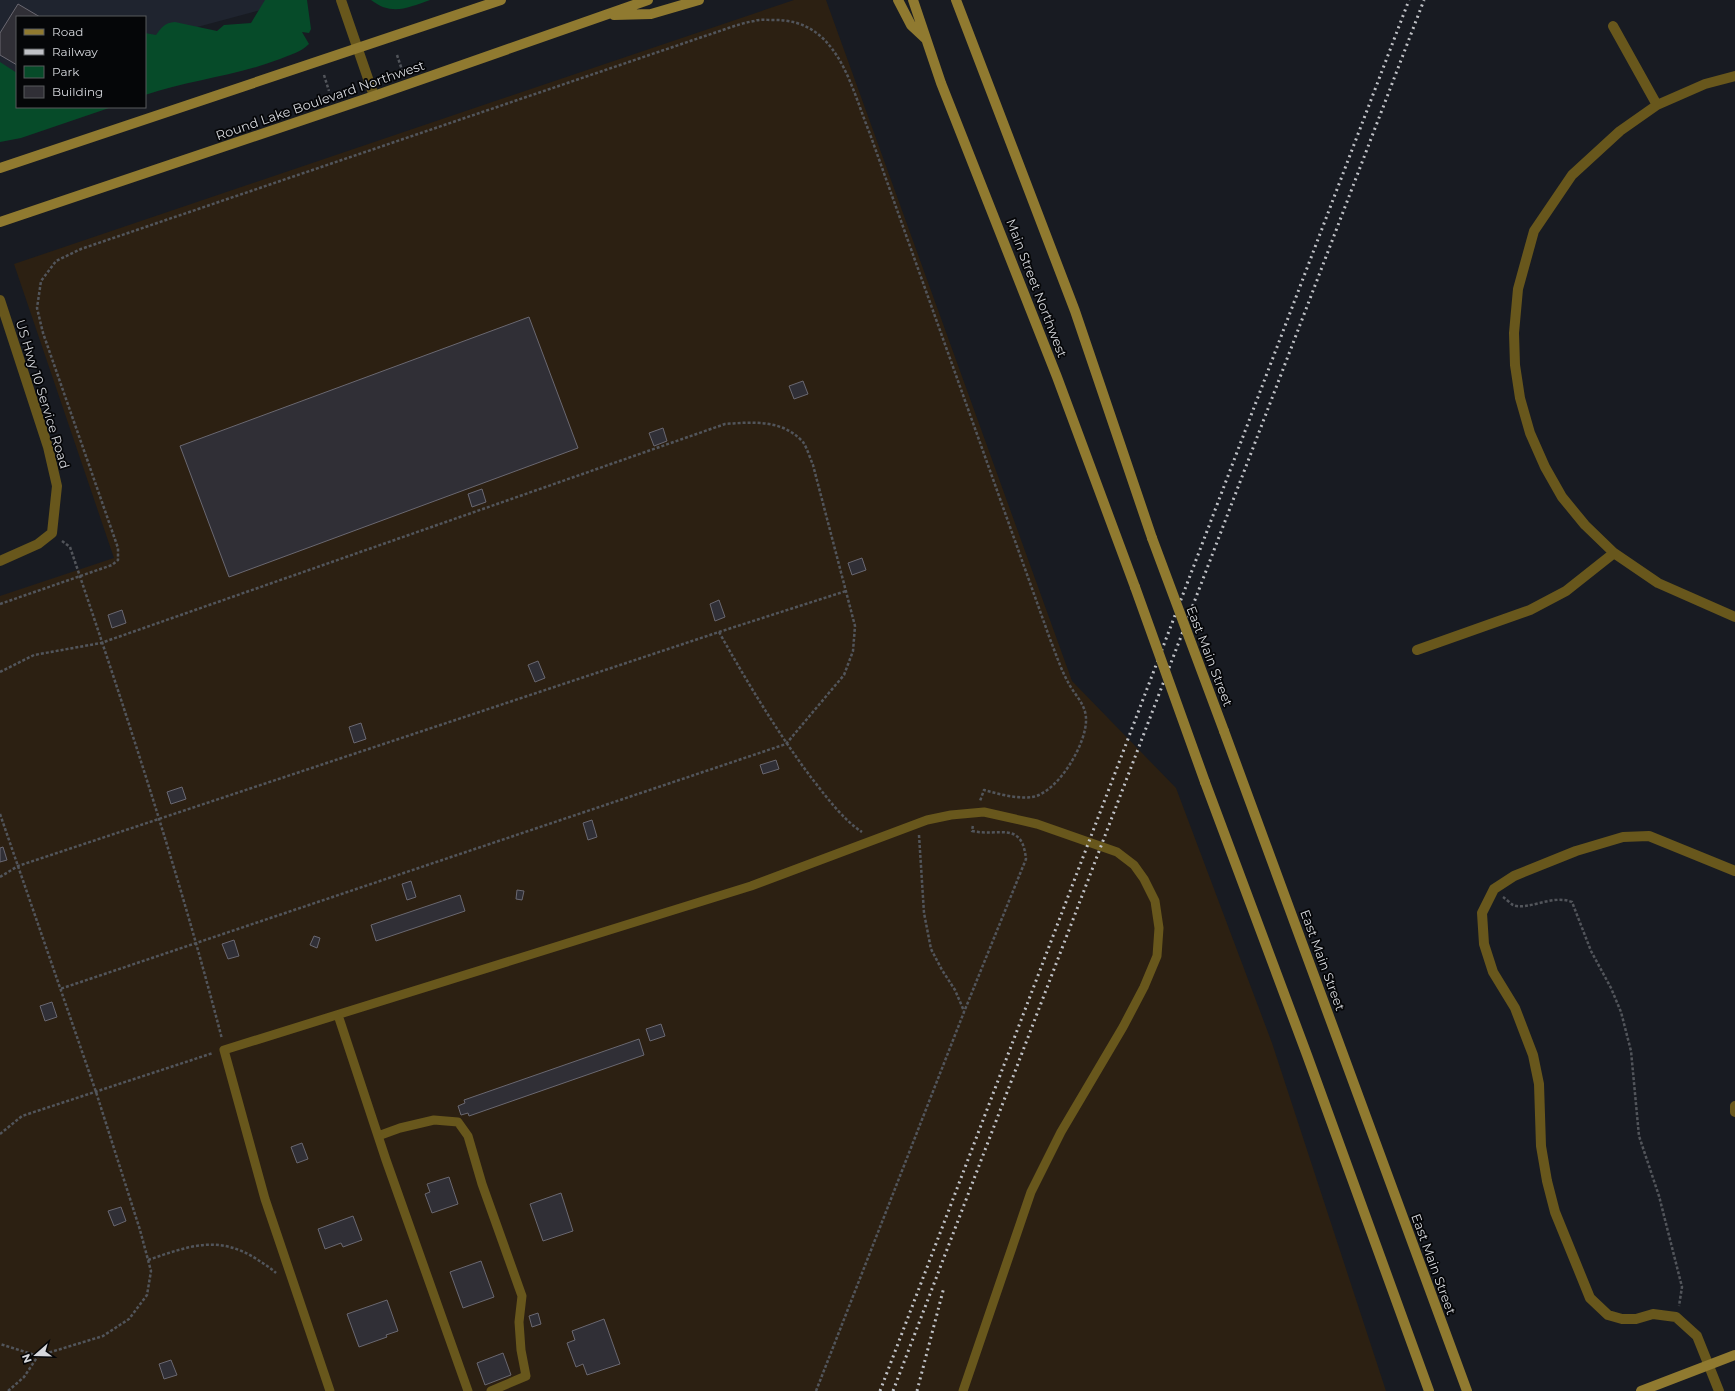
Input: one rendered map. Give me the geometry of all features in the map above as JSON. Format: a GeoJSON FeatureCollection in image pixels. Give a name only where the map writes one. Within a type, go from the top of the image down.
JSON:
{"type":"FeatureCollection","features":[{"type":"Feature","properties":{"kind":"main road"},"geometry":{"type":"LineString","coordinates":[[0,168],[356,47],[502,0]]}},
{"type":"Feature","properties":{"kind":"main road","name":"Round Lake Boulevard Northwest"},"geometry":{"type":"LineString","coordinates":[[0,222],[374,96],[648,0]]}},
{"type":"Feature","properties":{"kind":"main road"},"geometry":{"type":"LineString","coordinates":[[604,16],[651,14],[699,0]]}},
{"type":"Feature","properties":{"kind":"main road"},"geometry":{"type":"LineString","coordinates":[[898,0],[911,25],[927,40]]}},
{"type":"Feature","properties":{"kind":"main road","name":"Main Street Northwest"},"geometry":{"type":"LineString","coordinates":[[913,0],[941,83],[1057,377],[1135,587],[1429,1391]]}},
{"type":"Feature","properties":{"kind":"main road","name":"Main Street Northwest"},"geometry":{"type":"LineString","coordinates":[[956,0],[1075,311],[1152,538]]}},
{"type":"Feature","properties":{"kind":"main road","name":"East Main Street"},"geometry":{"type":"LineString","coordinates":[[1152,538],[1467,1391]]}},
{"type":"Feature","properties":{"kind":"main road"},"geometry":{"type":"LineString","coordinates":[[1641,1391],[1710,1366],[1735,1355]]}},
{"type":"Feature","properties":{"kind":"street"},"geometry":{"type":"LineString","coordinates":[[341,0],[374,96]]}},
{"type":"Feature","properties":{"kind":"street"},"geometry":{"type":"LineString","coordinates":[[1613,26],[1657,105]]}},
{"type":"Feature","properties":{"kind":"street"},"geometry":{"type":"LineString","coordinates":[[1735,76],[1705,84],[1657,105],[1620,131],[1572,175],[1534,231],[1518,290],[1514,333],[1515,365],[1520,398],[1530,433],[1545,467],[1562,497],[1585,526],[1614,553],[1658,583],[1735,617]]}},
{"type":"Feature","properties":{"kind":"street","name":"US Hwy 10 Service Road"},"geometry":{"type":"LineString","coordinates":[[0,300],[48,447],[57,486],[52,533]]}},
{"type":"Feature","properties":{"kind":"street"},"geometry":{"type":"LineString","coordinates":[[0,561],[38,544],[52,533]]}},
{"type":"Feature","properties":{"kind":"street"},"geometry":{"type":"LineString","coordinates":[[1417,650],[1530,610],[1566,591],[1614,553]]}},
{"type":"Feature","properties":{"kind":"street"},"geometry":{"type":"LineString","coordinates":[[1719,1391],[1697,1336],[1676,1317],[1653,1314],[1636,1319],[1622,1319],[1608,1316],[1590,1298],[1555,1212],[1544,1168],[1540,1140],[1539,1084],[1533,1054],[1515,1008],[1493,972],[1484,944],[1482,913],[1494,889],[1514,876],[1576,851],[1623,837],[1649,836],[1735,871]]}},
{"type":"Feature","properties":{"kind":"street"},"geometry":{"type":"LineString","coordinates":[[1735,1106],[1735,1112]]}},
{"type":"Feature","properties":{"kind":"lane"},"geometry":{"type":"LineString","coordinates":[[330,1391],[265,1199],[224,1050],[751,886],[919,823],[950,815],[984,812],[1037,824],[1117,852],[1134,865],[1144,879],[1156,901],[1159,928],[1157,956],[1144,987],[1123,1027],[1061,1132],[1031,1192],[963,1391]]}},
{"type":"Feature","properties":{"kind":"lane"},"geometry":{"type":"LineString","coordinates":[[338,1014],[378,1136],[468,1391]]}},
{"type":"Feature","properties":{"kind":"lane"},"geometry":{"type":"LineString","coordinates":[[378,1136],[400,1128],[434,1120],[458,1122],[468,1136],[482,1184],[522,1296],[519,1322],[521,1350],[526,1376],[491,1391]]}},
{"type":"Feature","properties":{"kind":"path"},"geometry":{"type":"LineString","coordinates":[[0,604],[80,577],[112,565],[118,560],[118,548],[43,333],[37,308],[41,281],[56,262],[81,249],[755,20],[785,19],[810,27],[830,44],[844,69],[870,134],[1050,639],[1063,673],[1082,704],[1086,719],[1084,734],[1076,753],[1061,778],[1046,791],[1033,797],[1015,797],[984,790],[975,813],[972,831],[985,834],[1004,831],[1016,836],[1024,845],[1026,860],[964,1012],[816,1391]]}},
{"type":"Feature","properties":{"kind":"path"},"geometry":{"type":"LineString","coordinates":[[397,55],[403,73]]}},
{"type":"Feature","properties":{"kind":"path"},"geometry":{"type":"LineString","coordinates":[[324,76],[329,91]]}},
{"type":"Feature","properties":{"kind":"path"},"geometry":{"type":"LineString","coordinates":[[0,672],[34,655],[101,643],[724,424],[756,422],[785,428],[803,443],[813,465],[855,626],[853,651],[844,675],[786,744],[60,989]]}},
{"type":"Feature","properties":{"kind":"path"},"geometry":{"type":"LineString","coordinates":[[0,1134],[22,1116],[224,1050],[197,942],[159,818],[80,577],[70,547],[52,533]]}},
{"type":"Feature","properties":{"kind":"path"},"geometry":{"type":"LineString","coordinates":[[0,877],[18,866],[159,818],[846,591]]}},
{"type":"Feature","properties":{"kind":"path"},"geometry":{"type":"LineString","coordinates":[[719,632],[750,689],[786,744],[827,798],[854,827],[874,840]]}},
{"type":"Feature","properties":{"kind":"path"},"geometry":{"type":"LineString","coordinates":[[0,814],[96,1092],[152,1271],[147,1295],[129,1319],[103,1336],[38,1356],[0,1344]]}},
{"type":"Feature","properties":{"kind":"path"},"geometry":{"type":"LineString","coordinates":[[919,823],[924,913],[931,949],[955,990],[964,1012]]}},
{"type":"Feature","properties":{"kind":"path"},"geometry":{"type":"LineString","coordinates":[[1494,889],[1514,905],[1524,905],[1562,898],[1572,902],[1591,951],[1611,988],[1621,1012],[1631,1051],[1639,1136],[1659,1196],[1682,1287],[1676,1317]]}},
{"type":"Feature","properties":{"kind":"path"},"geometry":{"type":"LineString","coordinates":[[148,1260],[185,1247],[215,1244],[245,1251],[280,1276]]}},
{"type":"Feature","properties":{"kind":"path"},"geometry":{"type":"LineString","coordinates":[[8,1391],[24,1377],[38,1356]]}},
{"type":"Feature","properties":{"kind":"shaded area"},"geometry":{"type":"Polygon","coordinates":[[[0,0],[298,0],[146,41],[146,16],[16,16],[16,80],[0,70],[0,0]]]}},
{"type":"Feature","properties":{"kind":"shaded area"},"geometry":{"type":"Polygon","coordinates":[[[794,0],[826,0],[1072,681],[1176,788],[1272,1043],[1386,1391],[0,1391],[0,596],[114,558],[14,264],[794,0]]]}},
{"type":"Feature","properties":{"kind":"green space"},"geometry":{"type":"Polygon","coordinates":[[[265,0],[307,0],[311,29],[309,33],[302,32],[309,44],[295,53],[247,70],[178,85],[146,95],[146,33],[156,35],[168,23],[175,22],[217,31],[224,25],[251,23],[265,0]]]}},
{"type":"Feature","properties":{"kind":"green space"},"geometry":{"type":"Polygon","coordinates":[[[371,0],[430,0],[407,8],[393,9],[386,8],[371,0]]]}},
{"type":"Feature","properties":{"kind":"green space"},"geometry":{"type":"Polygon","coordinates":[[[0,62],[16,72],[16,108],[109,108],[21,138],[0,142],[0,62]]]}},
{"type":"Feature","properties":{"kind":"building"},"geometry":{"type":"Polygon","coordinates":[[[18,4],[38,16],[16,16],[16,64],[0,55],[0,33],[18,4]]]}},
{"type":"Feature","properties":{"kind":"building"},"geometry":{"type":"Polygon","coordinates":[[[529,317],[578,448],[229,577],[180,446],[529,317]]]}},
{"type":"Feature","properties":{"kind":"building"},"geometry":{"type":"Polygon","coordinates":[[[803,381],[808,394],[794,399],[789,386],[803,381]]]}},
{"type":"Feature","properties":{"kind":"building"},"geometry":{"type":"Polygon","coordinates":[[[663,428],[667,441],[654,446],[649,433],[663,428]]]}},
{"type":"Feature","properties":{"kind":"building"},"geometry":{"type":"Polygon","coordinates":[[[482,489],[486,502],[472,507],[468,494],[482,489]]]}},
{"type":"Feature","properties":{"kind":"building"},"geometry":{"type":"Polygon","coordinates":[[[862,558],[866,570],[852,575],[848,563],[862,558]]]}},
{"type":"Feature","properties":{"kind":"building"},"geometry":{"type":"Polygon","coordinates":[[[719,600],[725,617],[715,621],[710,604],[719,600]]]}},
{"type":"Feature","properties":{"kind":"building"},"geometry":{"type":"Polygon","coordinates":[[[122,610],[126,623],[112,628],[108,615],[122,610]]]}},
{"type":"Feature","properties":{"kind":"building"},"geometry":{"type":"Polygon","coordinates":[[[538,661],[545,678],[535,682],[528,665],[538,661]]]}},
{"type":"Feature","properties":{"kind":"building"},"geometry":{"type":"Polygon","coordinates":[[[361,723],[366,739],[354,743],[349,727],[361,723]]]}},
{"type":"Feature","properties":{"kind":"building"},"geometry":{"type":"Polygon","coordinates":[[[776,760],[779,769],[763,774],[760,765],[776,760]]]}},
{"type":"Feature","properties":{"kind":"building"},"geometry":{"type":"Polygon","coordinates":[[[182,787],[186,799],[171,804],[167,792],[182,787]]]}},
{"type":"Feature","properties":{"kind":"building"},"geometry":{"type":"Polygon","coordinates":[[[592,820],[597,837],[588,840],[583,823],[592,820]]]}},
{"type":"Feature","properties":{"kind":"building"},"geometry":{"type":"Polygon","coordinates":[[[3,847],[7,860],[0,862],[0,848],[3,847]]]}},
{"type":"Feature","properties":{"kind":"building"},"geometry":{"type":"Polygon","coordinates":[[[411,881],[416,897],[407,900],[402,884],[411,881]]]}},
{"type":"Feature","properties":{"kind":"building"},"geometry":{"type":"Polygon","coordinates":[[[517,890],[524,891],[522,900],[516,899],[517,890]]]}},
{"type":"Feature","properties":{"kind":"building"},"geometry":{"type":"Polygon","coordinates":[[[460,895],[465,911],[376,941],[371,925],[460,895]]]}},
{"type":"Feature","properties":{"kind":"building"},"geometry":{"type":"Polygon","coordinates":[[[314,936],[320,938],[317,948],[310,945],[314,936]]]}},
{"type":"Feature","properties":{"kind":"building"},"geometry":{"type":"Polygon","coordinates":[[[234,940],[239,956],[228,959],[222,944],[234,940]]]}},
{"type":"Feature","properties":{"kind":"building"},"geometry":{"type":"Polygon","coordinates":[[[52,1002],[57,1017],[45,1021],[40,1006],[52,1002]]]}},
{"type":"Feature","properties":{"kind":"building"},"geometry":{"type":"Polygon","coordinates":[[[661,1024],[665,1036],[650,1041],[646,1029],[661,1024]]]}},
{"type":"Feature","properties":{"kind":"building"},"geometry":{"type":"Polygon","coordinates":[[[639,1039],[644,1055],[469,1116],[468,1113],[461,1115],[458,1106],[465,1103],[464,1100],[639,1039]]]}},
{"type":"Feature","properties":{"kind":"building"},"geometry":{"type":"Polygon","coordinates":[[[302,1143],[308,1159],[297,1163],[291,1147],[302,1143]]]}},
{"type":"Feature","properties":{"kind":"building"},"geometry":{"type":"Polygon","coordinates":[[[449,1177],[458,1204],[432,1213],[425,1194],[430,1192],[427,1184],[449,1177]]]}},
{"type":"Feature","properties":{"kind":"building"},"geometry":{"type":"Polygon","coordinates":[[[561,1193],[573,1231],[543,1241],[530,1204],[561,1193]]]}},
{"type":"Feature","properties":{"kind":"building"},"geometry":{"type":"Polygon","coordinates":[[[121,1207],[126,1221],[114,1226],[108,1211],[121,1207]]]}},
{"type":"Feature","properties":{"kind":"building"},"geometry":{"type":"Polygon","coordinates":[[[353,1216],[362,1240],[343,1247],[341,1243],[325,1249],[318,1229],[353,1216]]]}},
{"type":"Feature","properties":{"kind":"building"},"geometry":{"type":"Polygon","coordinates":[[[481,1261],[494,1297],[463,1308],[450,1272],[481,1261]]]}},
{"type":"Feature","properties":{"kind":"building"},"geometry":{"type":"Polygon","coordinates":[[[387,1300],[398,1331],[386,1335],[387,1337],[359,1347],[347,1314],[387,1300]]]}},
{"type":"Feature","properties":{"kind":"building"},"geometry":{"type":"Polygon","coordinates":[[[538,1313],[541,1324],[532,1327],[529,1316],[538,1313]]]}},
{"type":"Feature","properties":{"kind":"building"},"geometry":{"type":"Polygon","coordinates":[[[604,1319],[620,1364],[587,1375],[583,1364],[576,1367],[567,1343],[575,1340],[572,1331],[604,1319]]]}},
{"type":"Feature","properties":{"kind":"building"},"geometry":{"type":"Polygon","coordinates":[[[503,1353],[511,1375],[485,1385],[477,1363],[503,1353]]]}},
{"type":"Feature","properties":{"kind":"building"},"geometry":{"type":"Polygon","coordinates":[[[171,1360],[177,1375],[164,1379],[159,1364],[171,1360]]]}},
{"type":"Feature","properties":{"kind":"railway"},"geometry":{"type":"LineString","coordinates":[[880,1391],[1409,0]]}},
{"type":"Feature","properties":{"kind":"railway"},"geometry":{"type":"LineString","coordinates":[[893,1391],[1424,0]]}},
{"type":"Feature","properties":{"kind":"railway"},"geometry":{"type":"LineString","coordinates":[[917,1391],[944,1287]]}}]}
